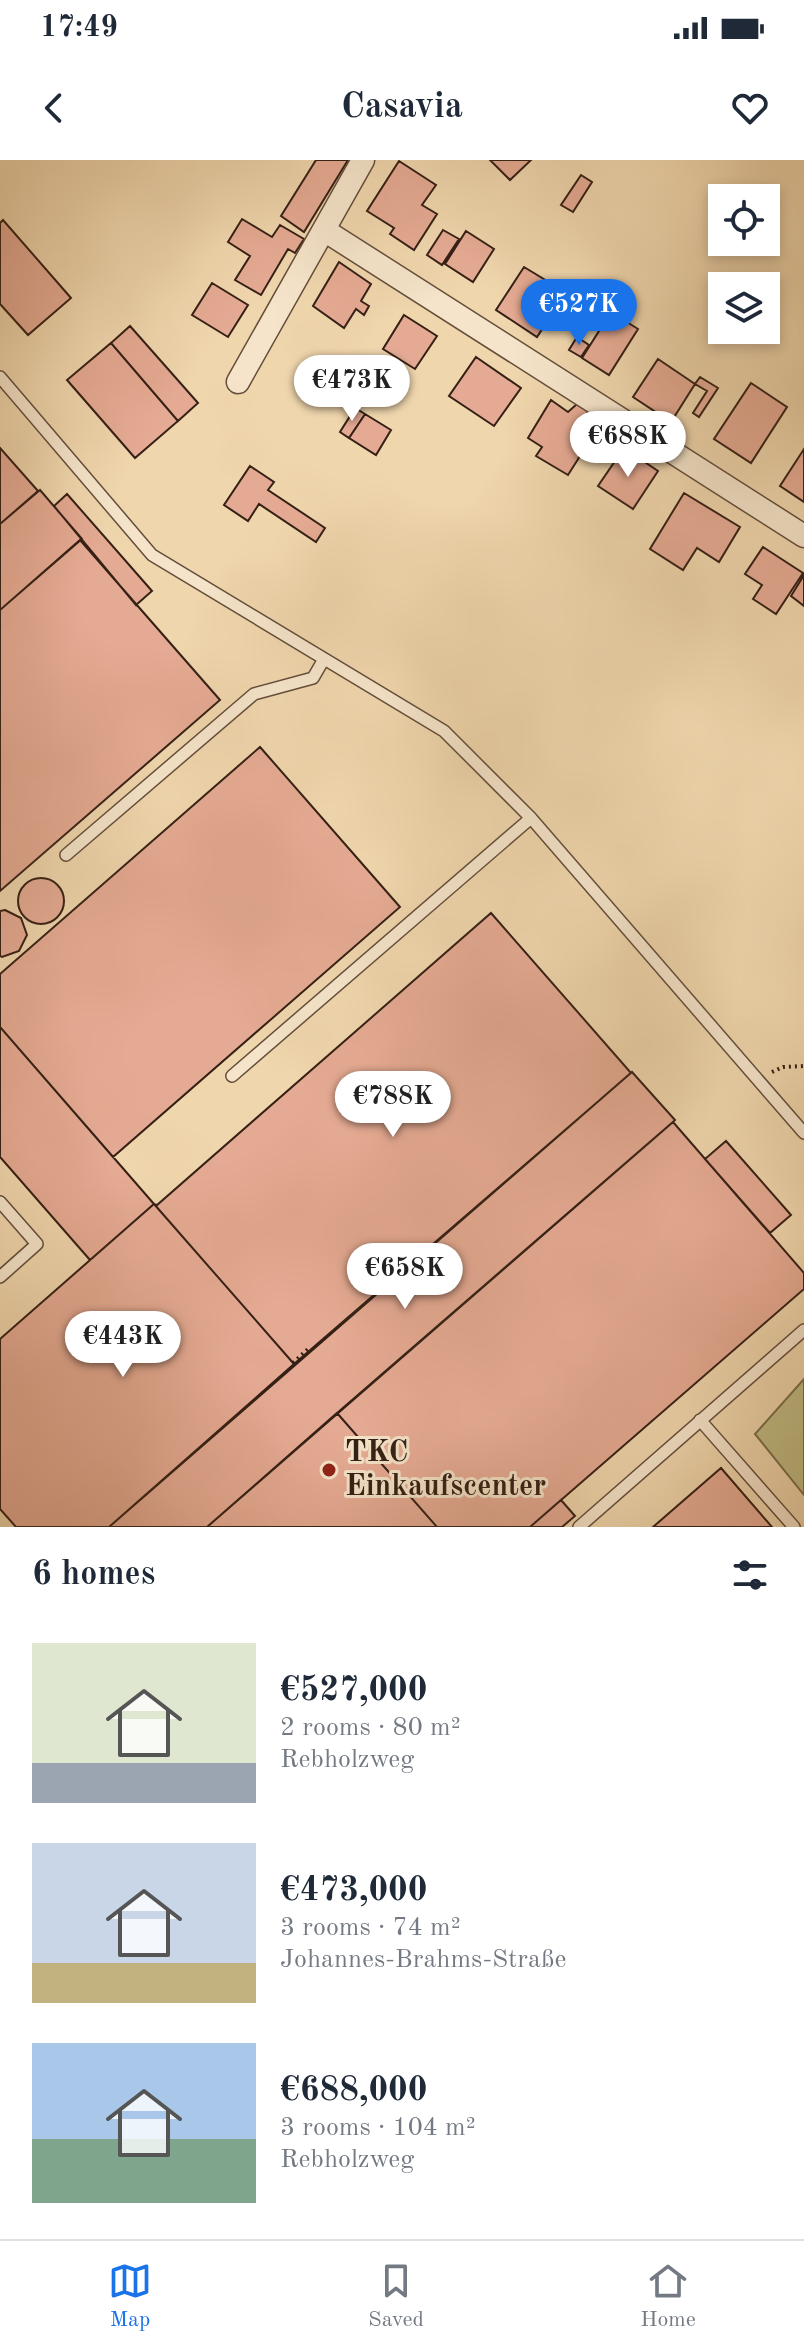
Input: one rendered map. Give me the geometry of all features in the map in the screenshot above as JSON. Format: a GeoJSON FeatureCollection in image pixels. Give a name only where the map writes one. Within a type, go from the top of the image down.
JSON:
{"type":"FeatureCollection","features":[{"type":"Feature","properties":{"kind":"street"},"geometry":{"type":"LineString","coordinates":[[238,382],[363,160]]}},
{"type":"Feature","properties":{"kind":"street"},"geometry":{"type":"LineString","coordinates":[[324,230],[804,536]]}},
{"type":"Feature","properties":{"kind":"lane"},"geometry":{"type":"LineString","coordinates":[[0,377],[152,555],[444,731],[531,818],[804,1133]]}},
{"type":"Feature","properties":{"kind":"lane"},"geometry":{"type":"LineString","coordinates":[[66,855],[254,694],[313,678],[324,659]]}},
{"type":"Feature","properties":{"kind":"lane"},"geometry":{"type":"LineString","coordinates":[[232,1076],[531,818]]}},
{"type":"Feature","properties":{"kind":"lane"},"geometry":{"type":"LineString","coordinates":[[0,1202],[37,1244],[0,1277]]}},
{"type":"Feature","properties":{"kind":"lane"},"geometry":{"type":"LineString","coordinates":[[579,1527],[804,1330]]}},
{"type":"Feature","properties":{"kind":"lane"},"geometry":{"type":"LineString","coordinates":[[700,1420],[794,1527]]}},
{"type":"Feature","properties":{"kind":"path"},"geometry":{"type":"LineString","coordinates":[[760,1082],[783,1067],[804,1066]]}},
{"type":"Feature","properties":{"kind":"path"},"geometry":{"type":"LineString","coordinates":[[293,1363],[308,1349]]}},
{"type":"Feature","properties":{"kind":"shaded area"},"geometry":{"type":"Polygon","coordinates":[[[804,1379],[804,1495],[755,1434],[804,1379]]]}},
{"type":"Feature","properties":{"kind":"building"},"geometry":{"type":"Polygon","coordinates":[[[316,160],[348,160],[304,232],[281,216],[316,160]]]}},
{"type":"Feature","properties":{"kind":"building"},"geometry":{"type":"Polygon","coordinates":[[[490,160],[531,160],[510,180],[490,160]]]}},
{"type":"Feature","properties":{"kind":"building"},"geometry":{"type":"Polygon","coordinates":[[[399,161],[436,185],[422,205],[437,214],[414,250],[390,234],[394,228],[367,211],[399,161]]]}},
{"type":"Feature","properties":{"kind":"building"},"geometry":{"type":"Polygon","coordinates":[[[581,175],[592,182],[573,212],[561,205],[581,175]]]}},
{"type":"Feature","properties":{"kind":"building"},"geometry":{"type":"Polygon","coordinates":[[[242,219],[272,237],[280,225],[304,239],[295,253],[288,249],[261,295],[235,280],[250,256],[228,242],[242,219]]]}},
{"type":"Feature","properties":{"kind":"building"},"geometry":{"type":"Polygon","coordinates":[[[3,220],[71,298],[28,335],[0,304],[0,223],[3,220]]]}},
{"type":"Feature","properties":{"kind":"building"},"geometry":{"type":"Polygon","coordinates":[[[443,230],[459,239],[442,265],[427,255],[443,230]]]}},
{"type":"Feature","properties":{"kind":"building"},"geometry":{"type":"Polygon","coordinates":[[[466,231],[494,249],[473,282],[445,264],[466,231]]]}},
{"type":"Feature","properties":{"kind":"building"},"geometry":{"type":"Polygon","coordinates":[[[339,262],[371,284],[361,301],[369,306],[364,315],[356,309],[344,328],[313,306],[339,262]]]}},
{"type":"Feature","properties":{"kind":"building"},"geometry":{"type":"Polygon","coordinates":[[[524,267],[552,284],[547,291],[561,300],[537,337],[496,310],[524,267]]]}},
{"type":"Feature","properties":{"kind":"building"},"geometry":{"type":"Polygon","coordinates":[[[212,283],[248,305],[228,337],[192,315],[212,283]]]}},
{"type":"Feature","properties":{"kind":"building"},"geometry":{"type":"Polygon","coordinates":[[[611,312],[638,329],[609,375],[582,358],[611,312]]]}},
{"type":"Feature","properties":{"kind":"building"},"geometry":{"type":"Polygon","coordinates":[[[404,315],[437,336],[415,369],[383,349],[404,315]]]}},
{"type":"Feature","properties":{"kind":"building"},"geometry":{"type":"Polygon","coordinates":[[[130,326],[198,403],[178,421],[111,343],[130,326]]]}},
{"type":"Feature","properties":{"kind":"building"},"geometry":{"type":"Polygon","coordinates":[[[577,337],[589,345],[581,357],[569,350],[577,337]]]}},
{"type":"Feature","properties":{"kind":"building"},"geometry":{"type":"Polygon","coordinates":[[[111,343],[178,421],[135,458],[67,380],[111,343]]]}},
{"type":"Feature","properties":{"kind":"building"},"geometry":{"type":"Polygon","coordinates":[[[476,357],[521,388],[494,426],[449,396],[476,357]]]}},
{"type":"Feature","properties":{"kind":"building"},"geometry":{"type":"Polygon","coordinates":[[[658,359],[695,384],[671,422],[633,397],[658,359]]]}},
{"type":"Feature","properties":{"kind":"building"},"geometry":{"type":"Polygon","coordinates":[[[700,377],[718,388],[699,417],[693,413],[707,391],[695,384],[700,377]]]}},
{"type":"Feature","properties":{"kind":"building"},"geometry":{"type":"Polygon","coordinates":[[[751,383],[787,407],[751,463],[714,439],[751,383]]]}},
{"type":"Feature","properties":{"kind":"building"},"geometry":{"type":"Polygon","coordinates":[[[551,400],[568,412],[577,404],[588,410],[586,418],[599,426],[568,475],[536,456],[542,447],[528,438],[551,400]]]}},
{"type":"Feature","properties":{"kind":"building"},"geometry":{"type":"Polygon","coordinates":[[[355,408],[365,414],[349,438],[340,432],[355,408]]]}},
{"type":"Feature","properties":{"kind":"building"},"geometry":{"type":"Polygon","coordinates":[[[365,414],[391,430],[376,455],[349,438],[365,414]]]}},
{"type":"Feature","properties":{"kind":"building"},"geometry":{"type":"Polygon","coordinates":[[[0,448],[38,491],[0,524],[0,448]]]}},
{"type":"Feature","properties":{"kind":"building"},"geometry":{"type":"Polygon","coordinates":[[[624,448],[658,471],[633,509],[598,486],[624,448]]]}},
{"type":"Feature","properties":{"kind":"building"},"geometry":{"type":"Polygon","coordinates":[[[804,449],[804,502],[780,486],[804,449]]]}},
{"type":"Feature","properties":{"kind":"building"},"geometry":{"type":"Polygon","coordinates":[[[250,466],[274,482],[268,490],[325,528],[316,542],[259,504],[248,521],[224,505],[250,466]]]}},
{"type":"Feature","properties":{"kind":"building"},"geometry":{"type":"Polygon","coordinates":[[[40,490],[82,539],[0,610],[0,524],[40,490]]]}},
{"type":"Feature","properties":{"kind":"building"},"geometry":{"type":"Polygon","coordinates":[[[684,493],[740,527],[719,562],[697,548],[683,570],[650,549],[684,493]]]}},
{"type":"Feature","properties":{"kind":"building"},"geometry":{"type":"Polygon","coordinates":[[[67,494],[152,591],[136,605],[54,506],[67,494]]]}},
{"type":"Feature","properties":{"kind":"building"},"geometry":{"type":"Polygon","coordinates":[[[80,540],[220,700],[0,891],[0,610],[80,540]]]}},
{"type":"Feature","properties":{"kind":"building"},"geometry":{"type":"Polygon","coordinates":[[[763,547],[803,573],[776,614],[753,599],[762,585],[745,574],[763,547]]]}},
{"type":"Feature","properties":{"kind":"building"},"geometry":{"type":"Polygon","coordinates":[[[804,575],[804,606],[791,596],[804,575]]]}},
{"type":"Feature","properties":{"kind":"building"},"geometry":{"type":"Polygon","coordinates":[[[260,747],[400,907],[113,1157],[0,1027],[0,974],[260,747]]]}},
{"type":"Feature","properties":{"kind":"building"},"geometry":{"type":"Polygon","coordinates":[[[41,878],[57,885],[64,901],[57,917],[41,924],[25,917],[18,901],[25,885],[41,878]]]}},
{"type":"Feature","properties":{"kind":"building"},"geometry":{"type":"Polygon","coordinates":[[[5,910],[21,918],[27,935],[19,951],[2,957],[0,911],[5,910]]]}},
{"type":"Feature","properties":{"kind":"building"},"geometry":{"type":"Polygon","coordinates":[[[491,913],[631,1073],[294,1364],[154,1204],[157,1205],[491,913]]]}},
{"type":"Feature","properties":{"kind":"building"},"geometry":{"type":"Polygon","coordinates":[[[0,1027],[154,1204],[90,1260],[0,1157],[0,1027]]]}},
{"type":"Feature","properties":{"kind":"building"},"geometry":{"type":"Polygon","coordinates":[[[632,1072],[675,1120],[673,1122],[207,1527],[109,1527],[632,1072]]]}},
{"type":"Feature","properties":{"kind":"building"},"geometry":{"type":"Polygon","coordinates":[[[673,1122],[804,1273],[804,1289],[530,1527],[437,1527],[337,1413],[673,1122]]]}},
{"type":"Feature","properties":{"kind":"building"},"geometry":{"type":"Polygon","coordinates":[[[726,1141],[791,1215],[770,1233],[705,1159],[726,1141]]]}},
{"type":"Feature","properties":{"kind":"building"},"geometry":{"type":"Polygon","coordinates":[[[154,1204],[294,1364],[109,1527],[16,1527],[0,1509],[0,1339],[154,1204]]]}},
{"type":"Feature","properties":{"kind":"building","name":"TKC Einkaufscenter"},"geometry":{"type":"Polygon","coordinates":[[[337,1413],[437,1527],[207,1527],[337,1413]]]}},
{"type":"Feature","properties":{"kind":"building"},"geometry":{"type":"Polygon","coordinates":[[[721,1468],[772,1527],[653,1527],[721,1468]]]}},
{"type":"Feature","properties":{"kind":"building"},"geometry":{"type":"Polygon","coordinates":[[[561,1500],[575,1516],[562,1527],[530,1527],[561,1500]]]}},
{"type":"Feature","properties":{"kind":"place","name":"TKC Einkaufscenter"},"geometry":{"type":"Point","coordinates":[329,1470]}}]}
